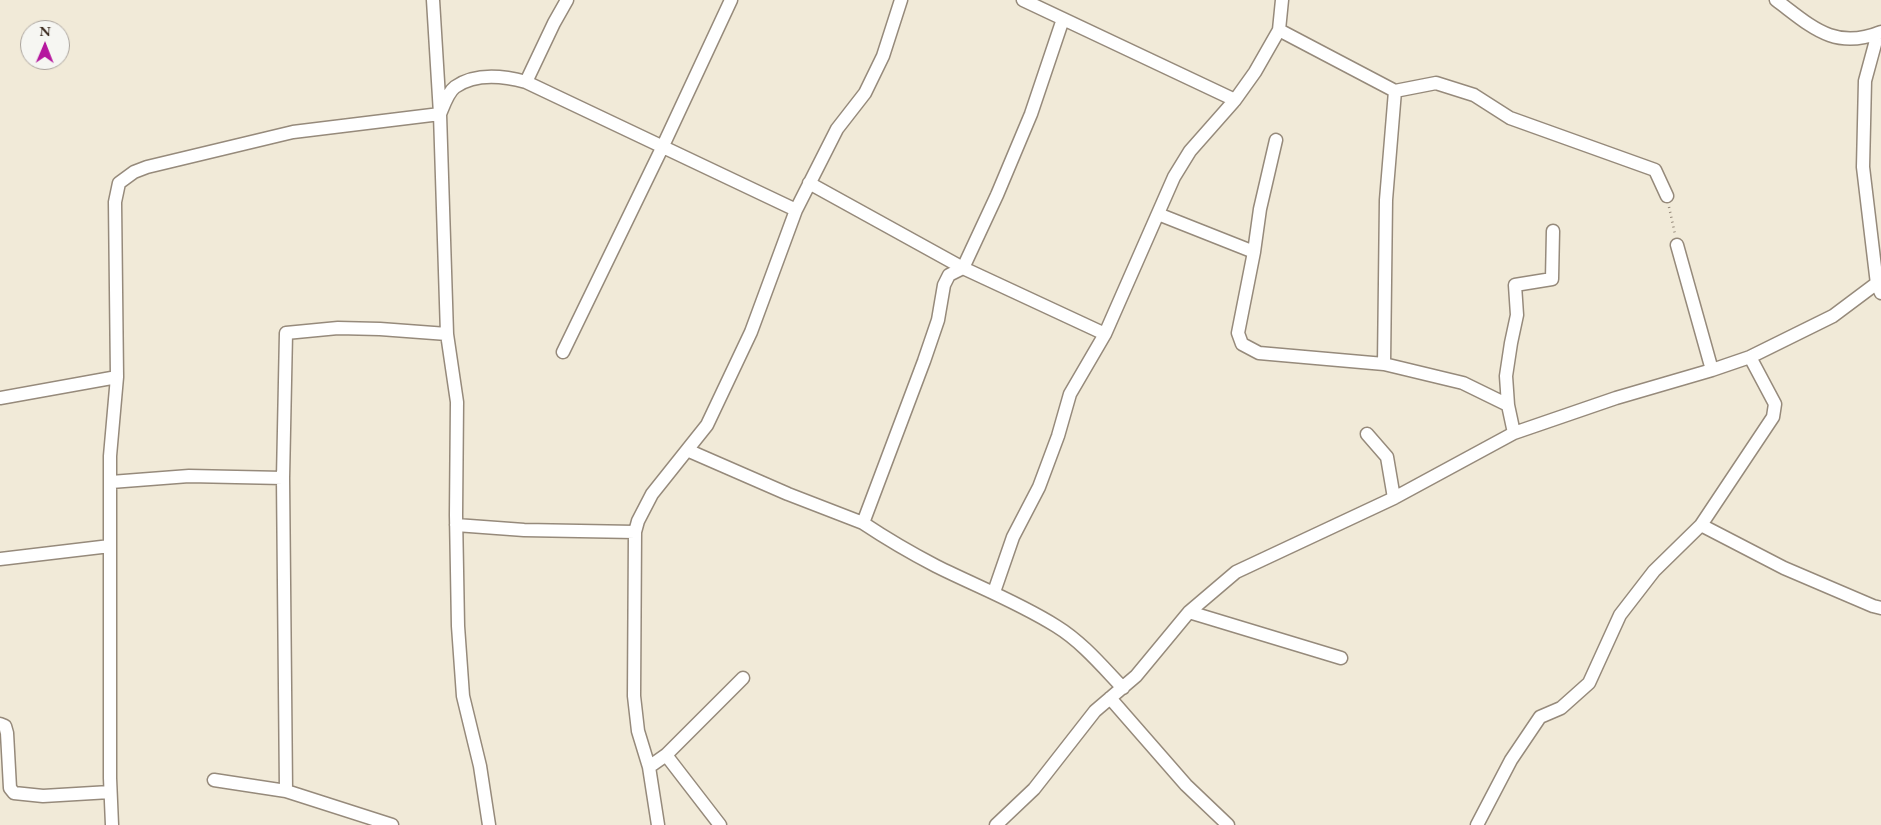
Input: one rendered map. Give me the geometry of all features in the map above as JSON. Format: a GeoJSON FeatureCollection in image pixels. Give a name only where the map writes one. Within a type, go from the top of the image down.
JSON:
{"type":"FeatureCollection","features":[{"type":"Feature","properties":{"kind":"street"},"geometry":{"type":"LineString","coordinates":[[433,0],[440,114],[447,334],[457,402],[456,526],[458,626],[463,696],[480,766],[489,825]]}},
{"type":"Feature","properties":{"kind":"street"},"geometry":{"type":"LineString","coordinates":[[526,82],[567,0]]}},
{"type":"Feature","properties":{"kind":"street"},"geometry":{"type":"LineString","coordinates":[[563,352],[731,0]]}},
{"type":"Feature","properties":{"kind":"street"},"geometry":{"type":"LineString","coordinates":[[658,825],[649,767],[638,731],[634,696],[635,532],[638,521],[652,494],[707,425],[751,332],[796,210],[837,129],[866,93],[883,56],[901,0]]}},
{"type":"Feature","properties":{"kind":"street"},"geometry":{"type":"LineString","coordinates":[[1022,0],[1234,100]]}},
{"type":"Feature","properties":{"kind":"street"},"geometry":{"type":"LineString","coordinates":[[994,592],[1013,537],[1039,487],[1058,436],[1070,394],[1105,334],[1174,177],[1190,151],[1234,100],[1255,72],[1279,30],[1282,0]]}},
{"type":"Feature","properties":{"kind":"street"},"geometry":{"type":"LineString","coordinates":[[996,825],[1034,789],[1095,711],[1136,676],[1189,612],[1236,572],[1394,498],[1514,432],[1616,398],[1750,357],[1833,316],[1880,286],[1863,166],[1866,81],[1879,33],[1844,39],[1822,34],[1776,0]]}},
{"type":"Feature","properties":{"kind":"street"},"geometry":{"type":"LineString","coordinates":[[863,523],[927,353],[938,320],[944,285],[949,276],[963,268],[997,195],[1031,114],[1063,19]]}},
{"type":"Feature","properties":{"kind":"street"},"geometry":{"type":"LineString","coordinates":[[1279,30],[1395,91],[1436,83],[1474,94],[1510,118],[1655,170],[1667,196]]}},
{"type":"Feature","properties":{"kind":"street"},"geometry":{"type":"LineString","coordinates":[[440,114],[454,88],[477,78],[509,78],[526,82],[796,210]]}},
{"type":"Feature","properties":{"kind":"street"},"geometry":{"type":"LineString","coordinates":[[1384,364],[1386,200],[1395,91]]}},
{"type":"Feature","properties":{"kind":"street"},"geometry":{"type":"LineString","coordinates":[[112,825],[110,792],[110,456],[117,377],[115,202],[119,183],[134,172],[147,167],[293,132],[440,114]]}},
{"type":"Feature","properties":{"kind":"street"},"geometry":{"type":"LineString","coordinates":[[1276,140],[1260,209],[1254,252],[1238,333],[1242,344],[1259,353],[1384,364],[1463,383],[1508,405]]}},
{"type":"Feature","properties":{"kind":"street"},"geometry":{"type":"LineString","coordinates":[[809,182],[963,268],[1105,334]]}},
{"type":"Feature","properties":{"kind":"street"},"geometry":{"type":"LineString","coordinates":[[1158,214],[1254,252]]}},
{"type":"Feature","properties":{"kind":"street"},"geometry":{"type":"LineString","coordinates":[[1514,432],[1508,405],[1506,376],[1510,343],[1517,315],[1515,285],[1552,280],[1553,231]]}},
{"type":"Feature","properties":{"kind":"street"},"geometry":{"type":"LineString","coordinates":[[1677,245],[1712,370]]}},
{"type":"Feature","properties":{"kind":"street"},"geometry":{"type":"LineString","coordinates":[[286,792],[283,478],[286,333],[338,328],[380,328],[447,334]]}},
{"type":"Feature","properties":{"kind":"street"},"geometry":{"type":"LineString","coordinates":[[1477,825],[1511,760],[1540,717],[1561,708],[1589,683],[1620,615],[1654,571],[1701,525],[1764,431],[1775,411],[1775,404],[1750,357]]}},
{"type":"Feature","properties":{"kind":"street"},"geometry":{"type":"LineString","coordinates":[[0,398],[117,377]]}},
{"type":"Feature","properties":{"kind":"street"},"geometry":{"type":"LineString","coordinates":[[1366,434],[1387,457],[1394,498]]}},
{"type":"Feature","properties":{"kind":"street"},"geometry":{"type":"LineString","coordinates":[[687,450],[788,494],[863,523],[893,543],[937,567],[994,592],[1056,626],[1086,648],[1123,688]]}},
{"type":"Feature","properties":{"kind":"street"},"geometry":{"type":"LineString","coordinates":[[111,482],[189,476],[283,478]]}},
{"type":"Feature","properties":{"kind":"street"},"geometry":{"type":"LineString","coordinates":[[1701,525],[1784,568],[1881,608]]}},
{"type":"Feature","properties":{"kind":"street"},"geometry":{"type":"LineString","coordinates":[[456,526],[524,530],[635,532]]}},
{"type":"Feature","properties":{"kind":"street"},"geometry":{"type":"LineString","coordinates":[[0,558],[110,546]]}},
{"type":"Feature","properties":{"kind":"street"},"geometry":{"type":"LineString","coordinates":[[1189,612],[1341,658]]}},
{"type":"Feature","properties":{"kind":"street"},"geometry":{"type":"LineString","coordinates":[[649,767],[666,755],[744,678]]}},
{"type":"Feature","properties":{"kind":"street"},"geometry":{"type":"LineString","coordinates":[[1110,698],[1186,785],[1228,825]]}},
{"type":"Feature","properties":{"kind":"street"},"geometry":{"type":"LineString","coordinates":[[0,724],[5,726],[7,733],[10,788],[14,794],[43,796],[110,792]]}},
{"type":"Feature","properties":{"kind":"street"},"geometry":{"type":"LineString","coordinates":[[666,755],[720,825]]}},
{"type":"Feature","properties":{"kind":"street"},"geometry":{"type":"LineString","coordinates":[[214,780],[286,792],[392,825]]}},
{"type":"Feature","properties":{"kind":"path"},"geometry":{"type":"LineString","coordinates":[[1667,196],[1677,245]]}}]}
